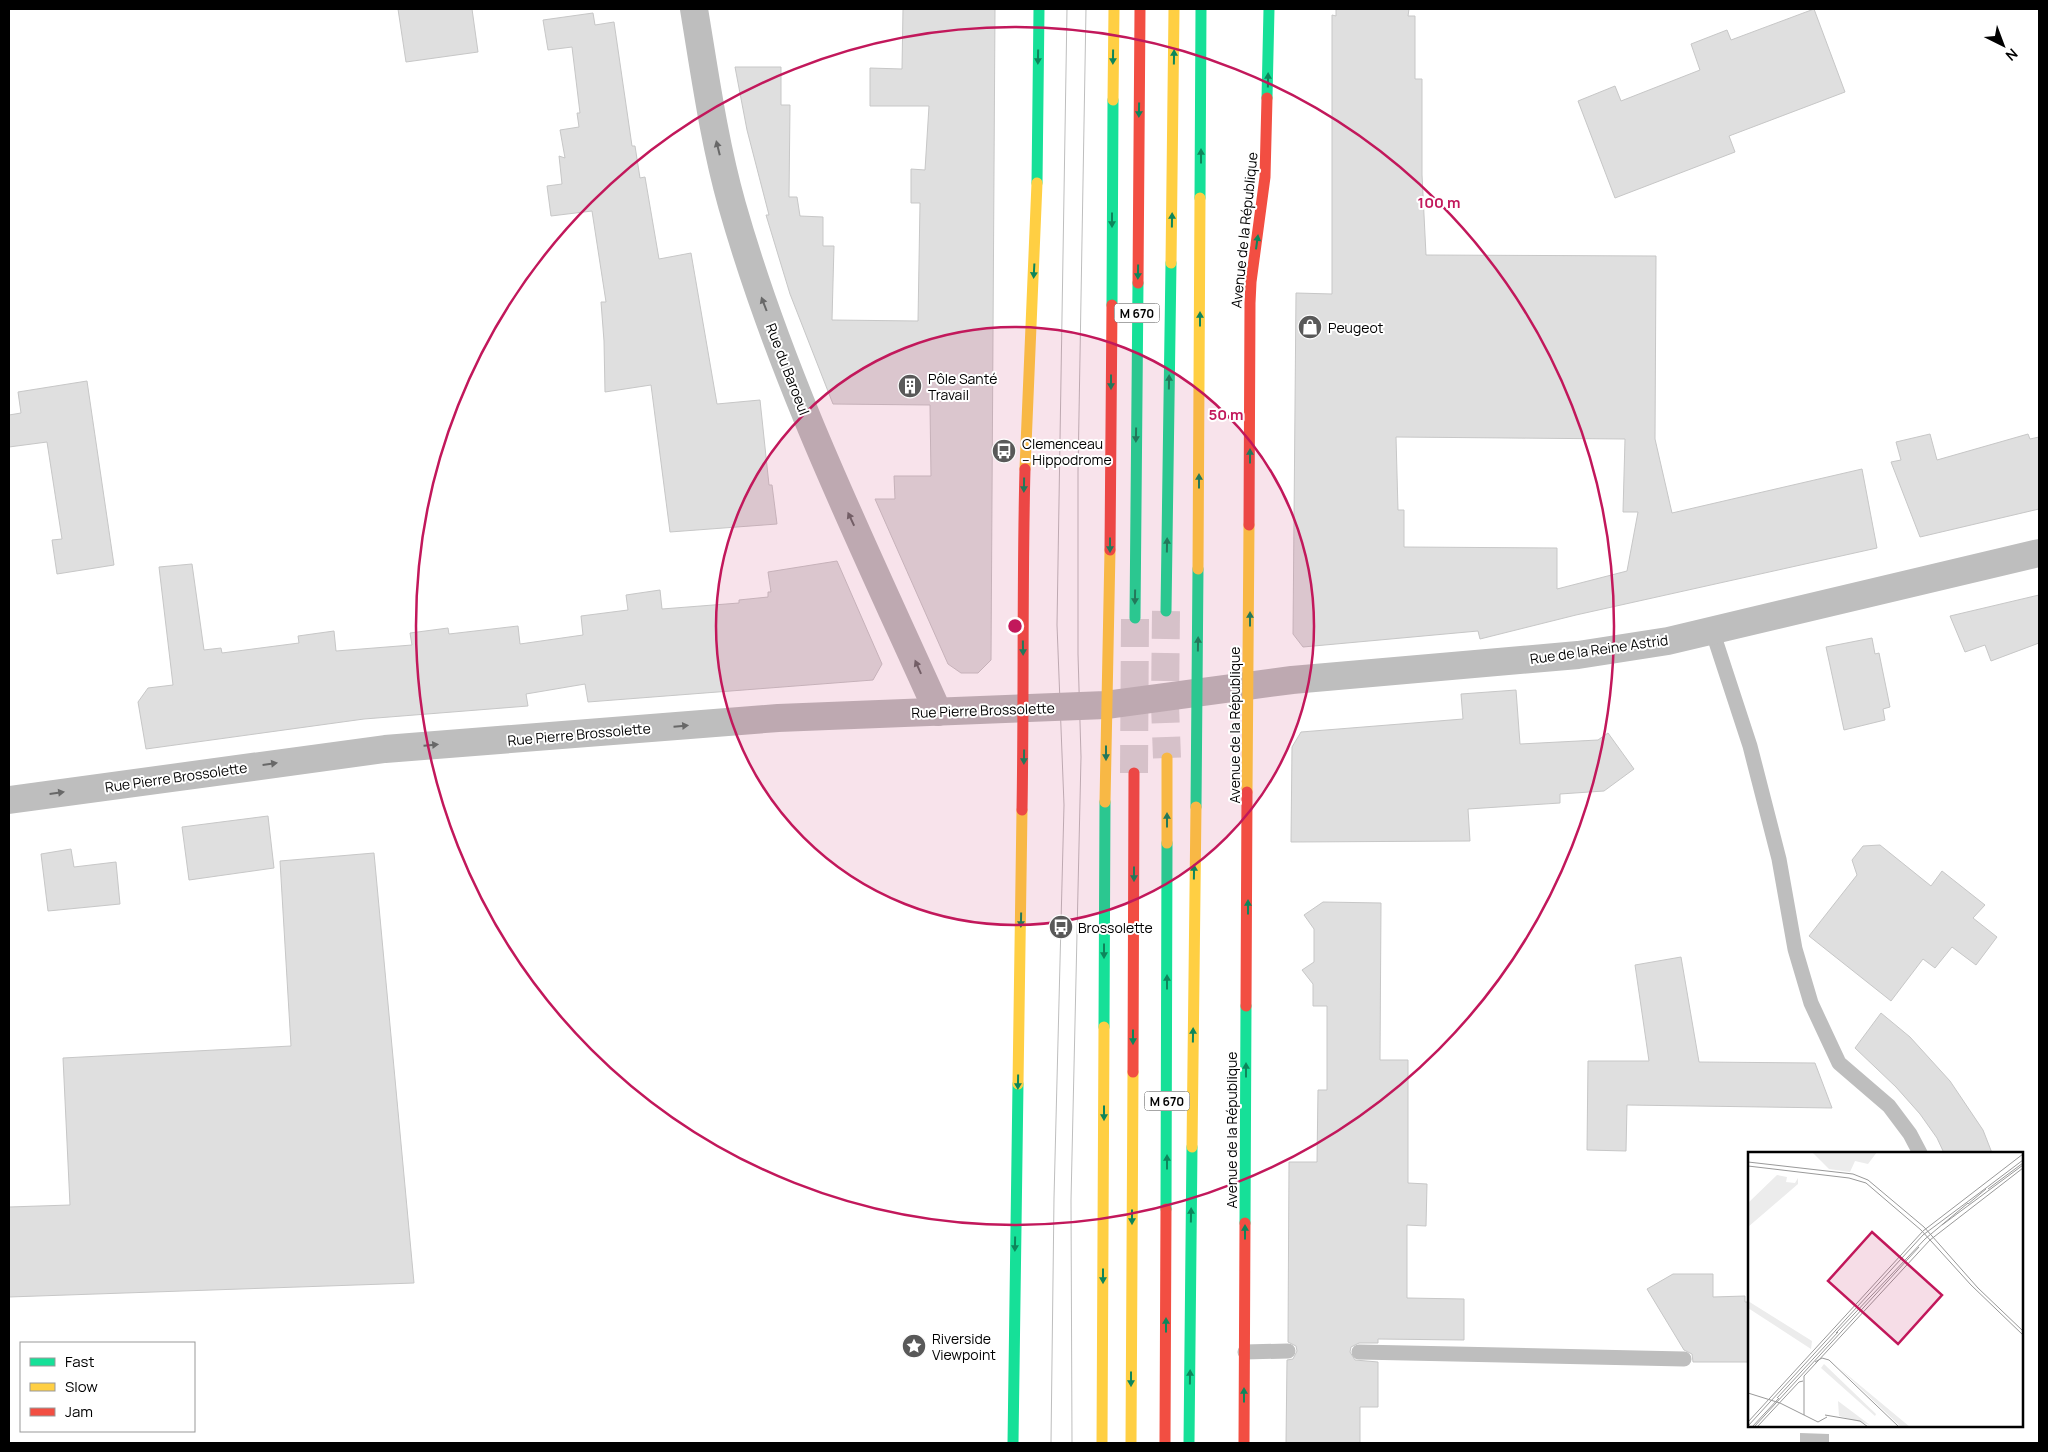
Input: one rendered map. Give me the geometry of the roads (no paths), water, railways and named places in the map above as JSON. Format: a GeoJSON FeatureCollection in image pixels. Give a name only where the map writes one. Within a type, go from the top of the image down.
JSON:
{"type":"FeatureCollection","features":[{"type":"Feature","properties":{"kind":"main road"},"geometry":{"type":"LineString","coordinates":[[1013,1443],[1024,708],[1022,588],[1024,445],[1037,222],[1039,9]]}},
{"type":"Feature","properties":{"kind":"main road"},"geometry":{"type":"LineString","coordinates":[[1102,1443],[1106,705],[1110,604],[1114,9]]}},
{"type":"Feature","properties":{"kind":"main road","name":"M 670"},"geometry":{"type":"LineString","coordinates":[[1135,618],[1140,9]]}},
{"type":"Feature","properties":{"kind":"main road","name":"M 670"},"geometry":{"type":"LineString","coordinates":[[1166,611],[1174,9]]}},
{"type":"Feature","properties":{"kind":"main road"},"geometry":{"type":"LineString","coordinates":[[1189,1443],[1197,693],[1201,9]]}},
{"type":"Feature","properties":{"kind":"main road","name":"Avenue de la République"},"geometry":{"type":"LineString","coordinates":[[1244,1443],[1250,303],[1251,282],[1265,178],[1269,9]]}},
{"type":"Feature","properties":{"kind":"main road","name":"M 670"},"geometry":{"type":"LineString","coordinates":[[1166,1443],[1167,758]]}},
{"type":"Feature","properties":{"kind":"main road","name":"M 670"},"geometry":{"type":"LineString","coordinates":[[1131,1443],[1134,773]]}},
{"type":"Feature","properties":{"kind":"street","name":"Rue du Baroeul"},"geometry":{"type":"LineString","coordinates":[[694,9],[714,136],[757,286],[820,451],[938,712]]}},
{"type":"Feature","properties":{"kind":"street","name":"Rue de la Reine Astrid"},"geometry":{"type":"LineString","coordinates":[[1151,699],[1249,685],[1578,655],[1668,641],[2039,553]]}},
{"type":"Feature","properties":{"kind":"street","name":"Rue Pierre Brossolette"},"geometry":{"type":"LineString","coordinates":[[9,800],[385,749],[778,718],[1106,705],[1151,699]]}},
{"type":"Feature","properties":{"kind":"lane"},"geometry":{"type":"LineString","coordinates":[[1712,630],[1750,746],[1779,859],[1795,949],[1811,1003],[1839,1063],[1889,1106],[1910,1134],[1919,1152]]}},
{"type":"Feature","properties":{"kind":"lane"},"geometry":{"type":"LineString","coordinates":[[1244,1352],[1288,1351]]}},
{"type":"Feature","properties":{"kind":"lane"},"geometry":{"type":"LineString","coordinates":[[1359,1352],[1684,1358]]}},
{"type":"Feature","properties":{"kind":"tunnel"},"geometry":{"type":"LineString","coordinates":[[1166,611],[1165,705],[1167,758]]}},
{"type":"Feature","properties":{"kind":"tunnel"},"geometry":{"type":"LineString","coordinates":[[1134,773],[1135,618]]}},
{"type":"Feature","properties":{"kind":"tram line"},"geometry":{"type":"LineString","coordinates":[[1051,1443],[1054,1198],[1064,805],[1057,625],[1067,9]]}},
{"type":"Feature","properties":{"kind":"tram line"},"geometry":{"type":"LineString","coordinates":[[1072,1443],[1071,1200],[1081,757],[1078,654],[1078,472],[1086,9]]}},
{"type":"Feature","properties":{"kind":"place","name":"Peugeot"},"geometry":{"type":"Point","coordinates":[1310,327]}},
{"type":"Feature","properties":{"kind":"place","name":"Pôle Santé Travail"},"geometry":{"type":"Point","coordinates":[910,386]}},
{"type":"Feature","properties":{"kind":"place","name":"Clemenceau – Hippodrome"},"geometry":{"type":"Point","coordinates":[1004,451]}},
{"type":"Feature","properties":{"kind":"place","name":"Brossolette"},"geometry":{"type":"Point","coordinates":[1061,927]}},
{"type":"Feature","properties":{"kind":"place","name":"Riverside Viewpoint"},"geometry":{"type":"Point","coordinates":[914,1346]}}]}
